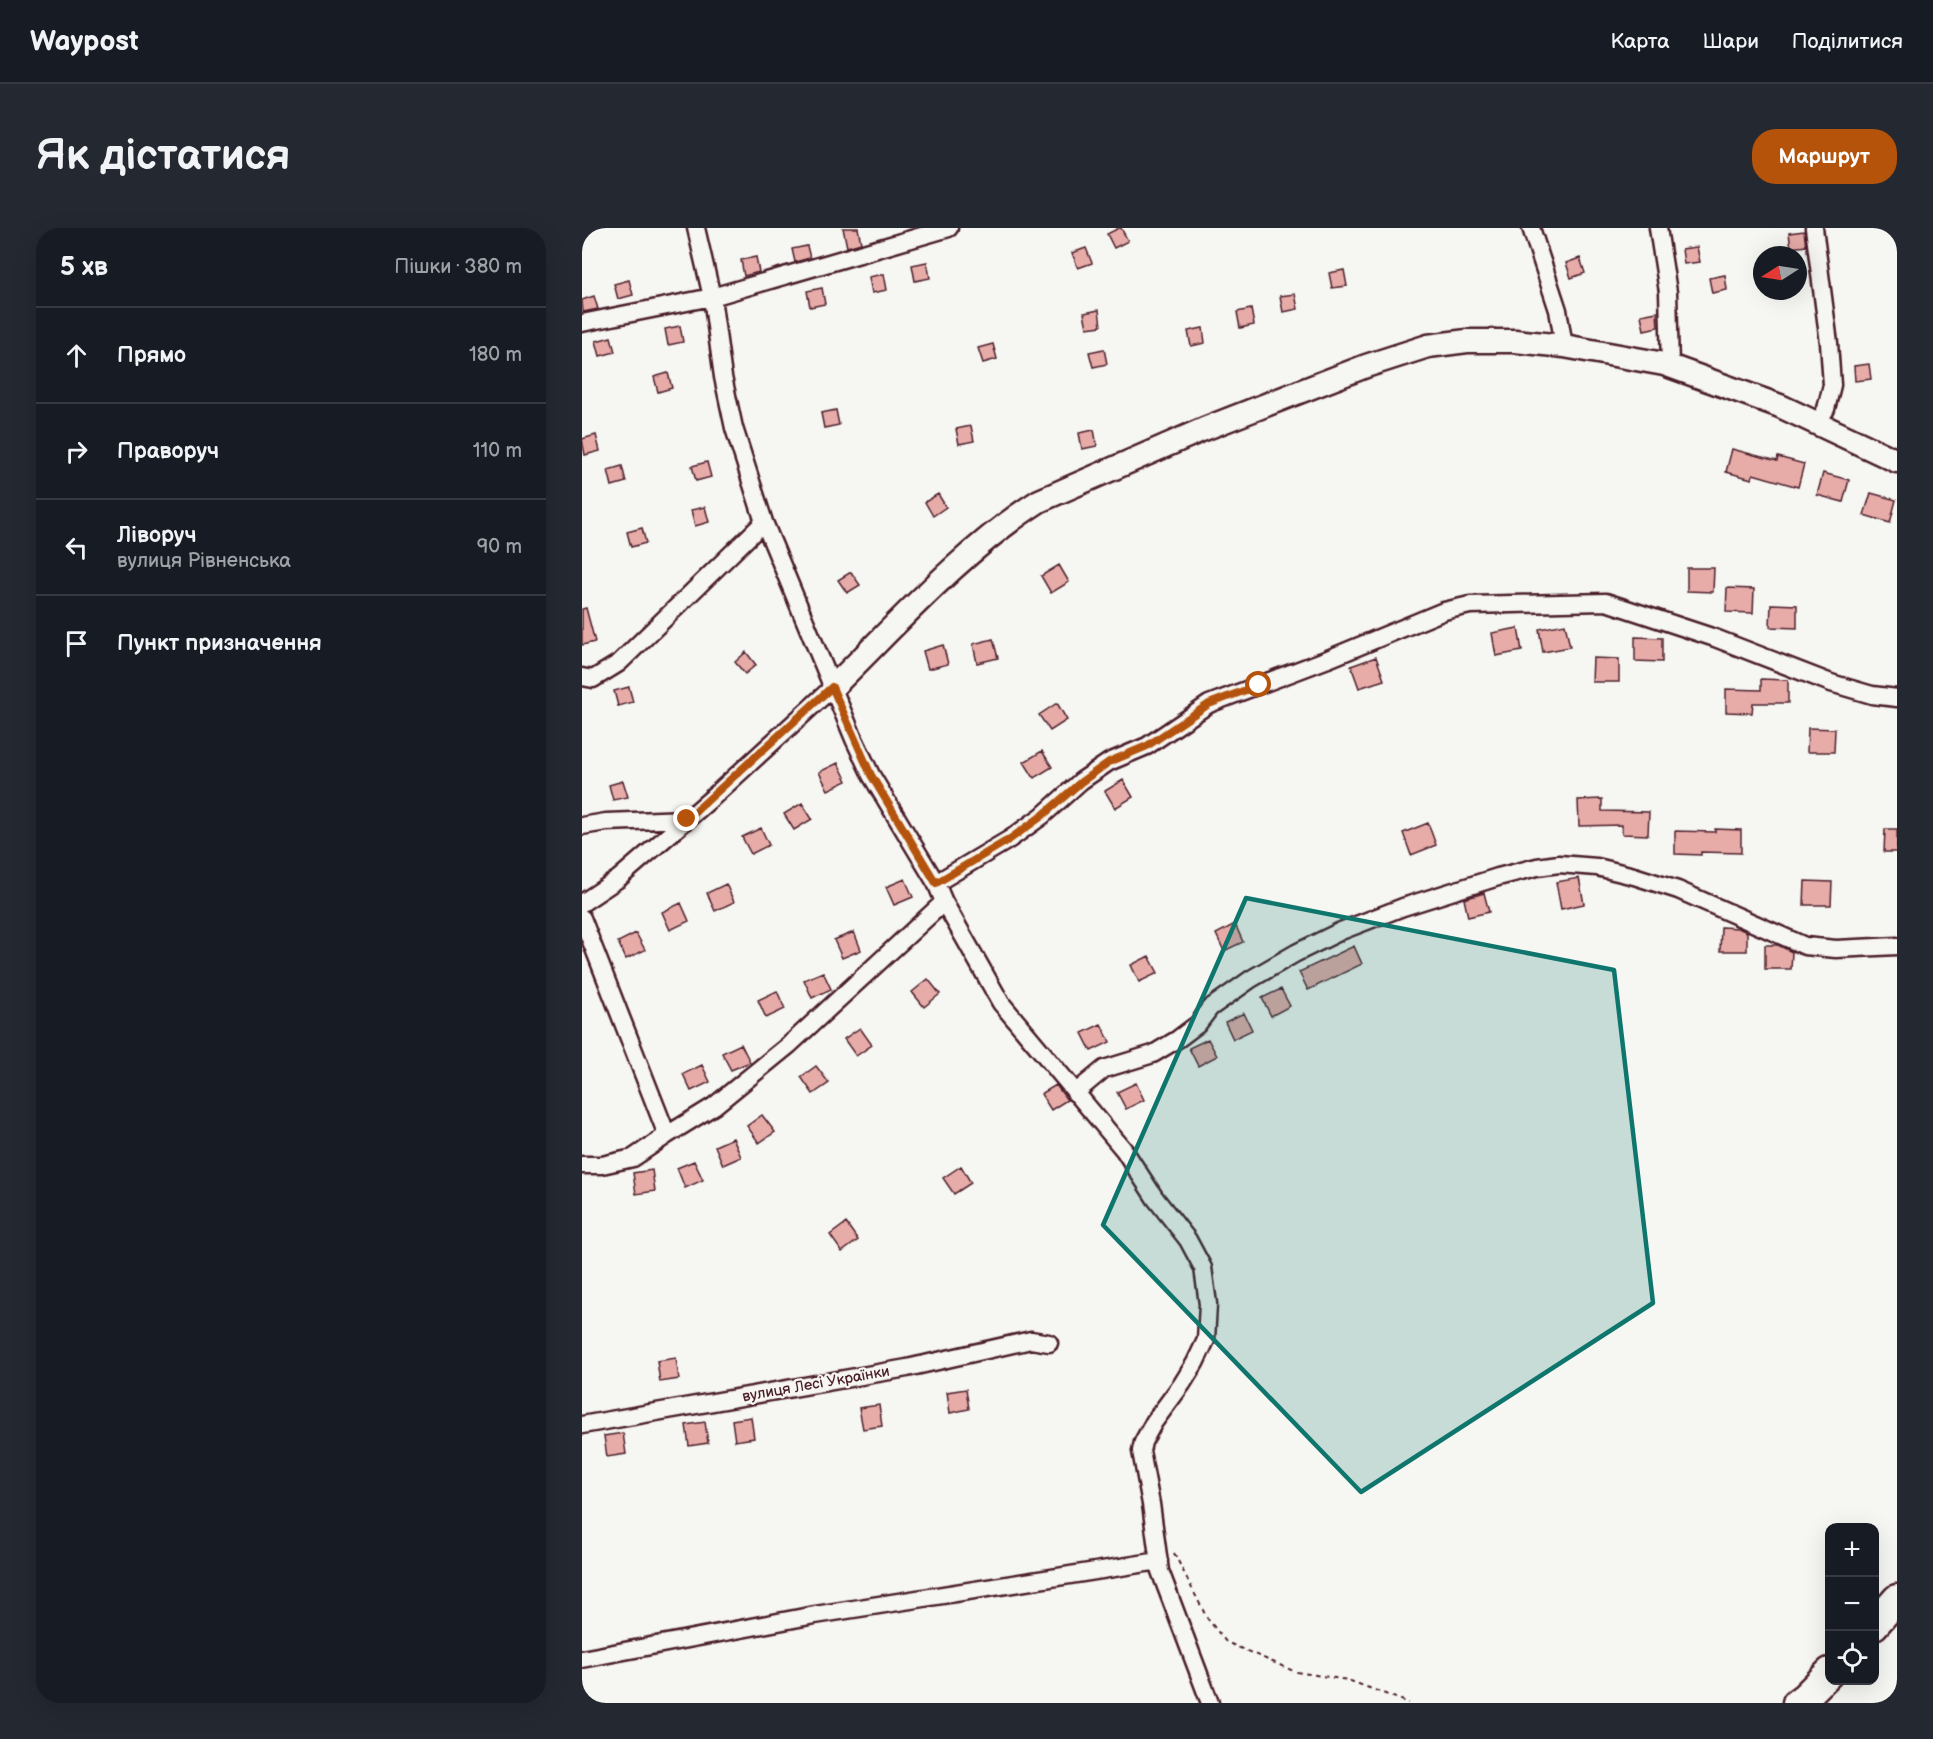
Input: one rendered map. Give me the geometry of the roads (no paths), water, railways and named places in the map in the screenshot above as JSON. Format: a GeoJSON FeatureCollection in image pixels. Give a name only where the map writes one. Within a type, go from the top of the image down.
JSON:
{"type":"FeatureCollection","features":[{"type":"Feature","properties":{"kind":"highway"},"geometry":{"type":"LineString","coordinates":[[1879,1619],[1897,1599]]}},
{"type":"Feature","properties":{"kind":"highway"},"geometry":{"type":"LineString","coordinates":[[1797,1703],[1825,1677]]}},
{"type":"Feature","properties":{"kind":"street"},"geometry":{"type":"LineString","coordinates":[[696,228],[712,297],[723,377],[734,428],[764,522],[871,775],[936,883],[944,902],[1000,1003],[1124,1150],[1155,1198],[1188,1240],[1203,1268],[1208,1304],[1206,1340],[1182,1384],[1154,1422],[1143,1442],[1141,1451],[1160,1571],[1210,1703]]}},
{"type":"Feature","properties":{"kind":"street"},"geometry":{"type":"LineString","coordinates":[[582,323],[712,297],[949,228]]}},
{"type":"Feature","properties":{"kind":"street"},"geometry":{"type":"LineString","coordinates":[[1531,228],[1558,310],[1564,346]]}},
{"type":"Feature","properties":{"kind":"street"},"geometry":{"type":"LineString","coordinates":[[1658,228],[1668,292],[1670,366]]}},
{"type":"Feature","properties":{"kind":"street"},"geometry":{"type":"LineString","coordinates":[[1814,228],[1830,343],[1832,385],[1826,409],[1818,424]]}},
{"type":"Feature","properties":{"kind":"street"},"geometry":{"type":"LineString","coordinates":[[582,903],[618,879],[687,819],[832,687],[935,586],[1015,516],[1039,501],[1204,429],[1402,354],[1428,346],[1467,341],[1515,341],[1625,356],[1670,366],[1780,406],[1897,460]]}},
{"type":"Feature","properties":{"kind":"street"},"geometry":{"type":"LineString","coordinates":[[582,678],[593,679],[619,663],[764,522]]}},
{"type":"Feature","properties":{"kind":"street"},"geometry":{"type":"LineString","coordinates":[[936,883],[1010,839],[1109,762],[1147,746],[1209,704],[1328,659],[1444,610],[1470,605],[1606,602],[1715,638],[1831,683],[1872,695],[1897,698]]}},
{"type":"Feature","properties":{"kind":"street"},"geometry":{"type":"LineString","coordinates":[[582,826],[606,822],[687,819]]}},
{"type":"Feature","properties":{"kind":"street"},"geometry":{"type":"LineString","coordinates":[[1075,1093],[1104,1069],[1153,1054],[1178,1039],[1198,1024],[1210,1008],[1251,979],[1296,953],[1341,931],[1403,907],[1537,867],[1559,864],[1597,867],[1634,876],[1687,893],[1805,946],[1836,949],[1897,946]]}},
{"type":"Feature","properties":{"kind":"street"},"geometry":{"type":"LineString","coordinates":[[582,1165],[602,1165],[633,1158],[714,1106],[789,1046],[944,902]]}},
{"type":"Feature","properties":{"kind":"street"},"geometry":{"type":"LineString","coordinates":[[582,918],[667,1135]]}},
{"type":"Feature","properties":{"kind":"street","name":"вулиця Лесі Українки"},"geometry":{"type":"LineString","coordinates":[[582,1425],[907,1368],[1031,1340],[1049,1342]]}},
{"type":"Feature","properties":{"kind":"street"},"geometry":{"type":"LineString","coordinates":[[582,1659],[815,1615],[1159,1561]]}}]}
